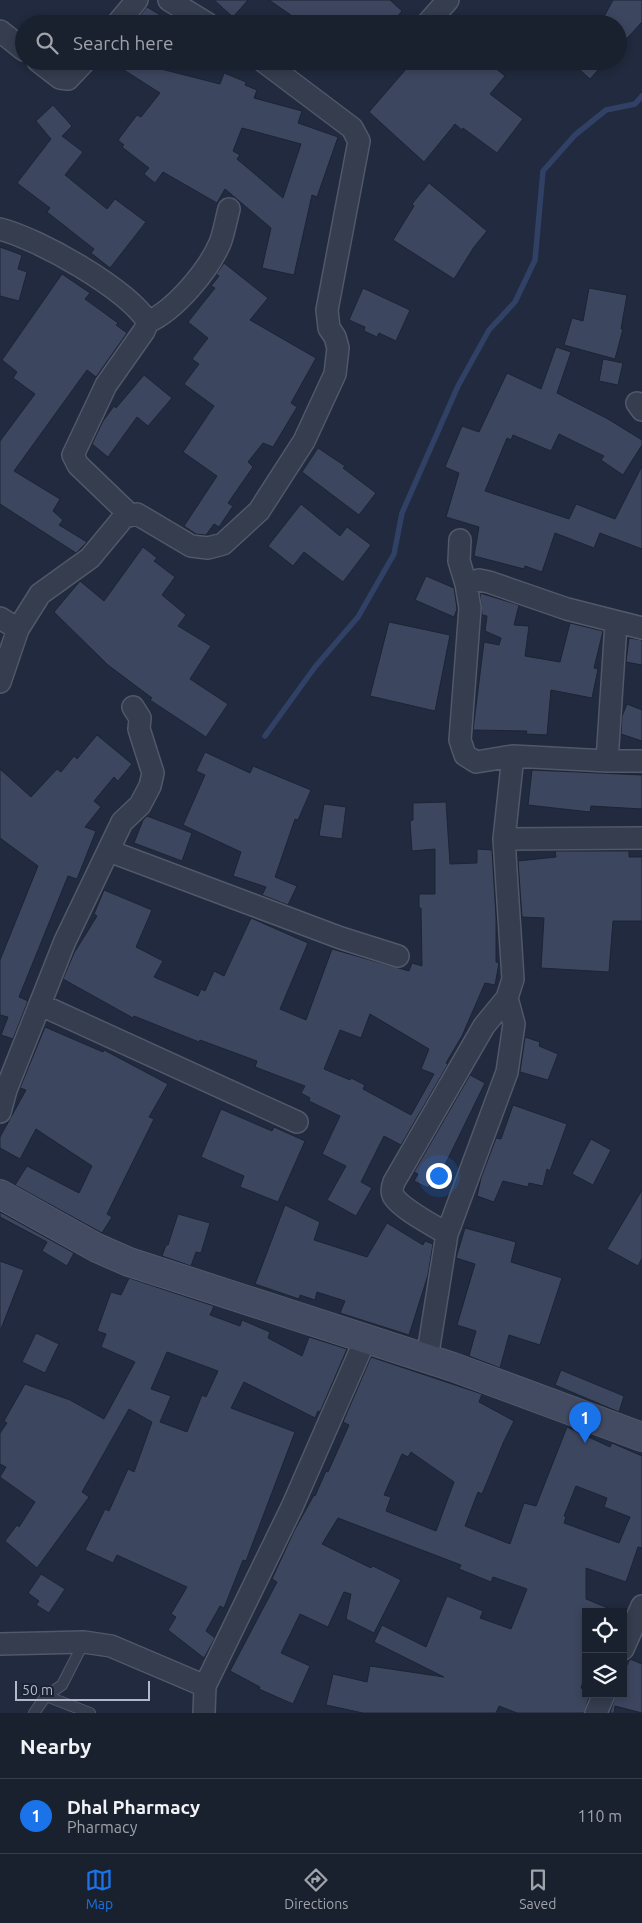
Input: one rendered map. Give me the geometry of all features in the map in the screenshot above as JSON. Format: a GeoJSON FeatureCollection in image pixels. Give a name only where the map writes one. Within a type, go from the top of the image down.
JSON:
{"type":"FeatureCollection","features":[{"type":"Feature","properties":{"kind":"street"},"geometry":{"type":"LineString","coordinates":[[124,15],[136,0]]}},
{"type":"Feature","properties":{"kind":"street"},"geometry":{"type":"LineString","coordinates":[[169,0],[193,15]]}},
{"type":"Feature","properties":{"kind":"street"},"geometry":{"type":"LineString","coordinates":[[433,15],[443,1]]}},
{"type":"Feature","properties":{"kind":"street"},"geometry":{"type":"LineString","coordinates":[[0,32],[15,43]]}},
{"type":"Feature","properties":{"kind":"street"},"geometry":{"type":"LineString","coordinates":[[50,70],[60,78],[68,79],[76,70]]}},
{"type":"Feature","properties":{"kind":"street"},"geometry":{"type":"LineString","coordinates":[[230,210],[220,242],[209,264],[174,304],[157,318],[148,322],[144,331],[106,385],[73,455],[78,465],[129,514],[137,514],[191,546],[208,548],[223,544],[259,511],[304,441],[336,374],[338,348],[335,337],[329,328],[327,310],[359,141],[352,128],[275,70]]}},
{"type":"Feature","properties":{"kind":"street"},"geometry":{"type":"LineString","coordinates":[[0,229],[58,253],[112,288],[148,322]]}},
{"type":"Feature","properties":{"kind":"street"},"geometry":{"type":"LineString","coordinates":[[0,682],[9,624],[40,594],[90,558],[129,514]]}},
{"type":"Feature","properties":{"kind":"street"},"geometry":{"type":"LineString","coordinates":[[460,540],[459,561],[466,584],[470,608],[460,746],[465,755],[476,762],[513,756],[642,761]]}},
{"type":"Feature","properties":{"kind":"street"},"geometry":{"type":"LineString","coordinates":[[466,584],[479,580],[489,582],[616,623],[642,628]]}},
{"type":"Feature","properties":{"kind":"street"},"geometry":{"type":"LineString","coordinates":[[607,761],[616,623]]}},
{"type":"Feature","properties":{"kind":"street"},"geometry":{"type":"LineString","coordinates":[[0,1112],[6,1090],[65,941],[122,822],[140,805],[150,786],[153,773],[138,729],[140,718],[133,707]]}},
{"type":"Feature","properties":{"kind":"street"},"geometry":{"type":"LineString","coordinates":[[447,1234],[400,1204],[394,1197],[392,1190],[394,1182],[484,1026],[506,998],[513,979],[504,840],[513,756]]}},
{"type":"Feature","properties":{"kind":"street"},"geometry":{"type":"LineString","coordinates":[[504,840],[642,838]]}},
{"type":"Feature","properties":{"kind":"street"},"geometry":{"type":"LineString","coordinates":[[109,851],[341,938],[398,956]]}},
{"type":"Feature","properties":{"kind":"street"},"geometry":{"type":"LineString","coordinates":[[427,1359],[447,1234],[507,1072],[514,1024],[506,998]]}},
{"type":"Feature","properties":{"kind":"street"},"geometry":{"type":"LineString","coordinates":[[41,1005],[297,1122]]}},
{"type":"Feature","properties":{"kind":"street"},"geometry":{"type":"LineString","coordinates":[[0,1194],[97,1248],[129,1262],[427,1359],[642,1437]]}},
{"type":"Feature","properties":{"kind":"street"},"geometry":{"type":"LineString","coordinates":[[204,1713],[205,1686],[292,1507],[365,1340]]}},
{"type":"Feature","properties":{"kind":"street"},"geometry":{"type":"LineString","coordinates":[[627,1640],[642,1606]]}},
{"type":"Feature","properties":{"kind":"street"},"geometry":{"type":"LineString","coordinates":[[0,1644],[84,1642],[110,1646],[205,1686]]}},
{"type":"Feature","properties":{"kind":"street"},"geometry":{"type":"LineString","coordinates":[[596,1713],[602,1698]]}},
{"type":"Feature","properties":{"kind":"lane"},"geometry":{"type":"LineString","coordinates":[[34,1713],[46,1696],[62,1685],[84,1642]]}},
{"type":"Feature","properties":{"kind":"lane"},"geometry":{"type":"LineString","coordinates":[[46,1696],[90,1713]]}},
{"type":"Feature","properties":{"kind":"building"},"geometry":{"type":"Polygon","coordinates":[[[214,0],[248,0],[235,15],[231,15],[214,0]]]}},
{"type":"Feature","properties":{"kind":"building"},"geometry":{"type":"Polygon","coordinates":[[[269,0],[390,0],[402,11],[399,15],[291,15],[269,0]]]}},
{"type":"Feature","properties":{"kind":"building"},"geometry":{"type":"Polygon","coordinates":[[[613,0],[642,0],[642,22],[627,38],[627,15],[605,15],[613,0]]]}},
{"type":"Feature","properties":{"kind":"building"},"geometry":{"type":"Polygon","coordinates":[[[147,7],[160,15],[140,15],[147,7]]]}},
{"type":"Feature","properties":{"kind":"building"},"geometry":{"type":"Polygon","coordinates":[[[124,70],[165,70],[220,84],[224,73],[246,82],[245,85],[257,90],[254,98],[302,111],[298,123],[338,137],[317,197],[312,195],[294,275],[262,268],[271,228],[225,189],[217,203],[163,172],[155,183],[144,174],[149,168],[122,147],[124,145],[118,140],[137,115],[141,117],[160,93],[124,70]],[[242,128],[233,151],[240,155],[237,159],[283,198],[301,144],[242,128]]]}},
{"type":"Feature","properties":{"kind":"building"},"geometry":{"type":"Polygon","coordinates":[[[405,70],[498,70],[505,76],[490,94],[523,119],[497,153],[455,124],[424,162],[369,112],[405,70]]]}},
{"type":"Feature","properties":{"kind":"building"},"geometry":{"type":"Polygon","coordinates":[[[580,70],[598,70],[590,79],[580,70]]]}},
{"type":"Feature","properties":{"kind":"building"},"geometry":{"type":"Polygon","coordinates":[[[53,105],[72,126],[62,136],[83,152],[65,175],[107,209],[115,199],[146,222],[110,268],[91,253],[94,249],[47,212],[50,208],[17,183],[51,139],[36,121],[53,105]]]}},
{"type":"Feature","properties":{"kind":"building"},"geometry":{"type":"Polygon","coordinates":[[[429,183],[487,231],[474,247],[454,279],[393,240],[414,206],[412,204],[429,183]]]}},
{"type":"Feature","properties":{"kind":"building"},"geometry":{"type":"Polygon","coordinates":[[[0,247],[22,255],[18,269],[27,272],[19,301],[0,296],[0,247]]]}},
{"type":"Feature","properties":{"kind":"building"},"geometry":{"type":"Polygon","coordinates":[[[224,263],[268,298],[250,320],[316,358],[291,403],[297,407],[273,447],[263,443],[248,462],[253,467],[228,503],[233,506],[219,527],[214,524],[206,535],[196,534],[184,526],[217,476],[183,452],[214,406],[184,384],[199,364],[192,359],[208,338],[188,322],[215,288],[211,286],[219,276],[216,274],[224,263]]]}},
{"type":"Feature","properties":{"kind":"building"},"geometry":{"type":"Polygon","coordinates":[[[62,274],[90,293],[85,299],[118,323],[116,325],[127,333],[96,377],[87,370],[14,471],[60,499],[53,511],[63,520],[59,525],[87,542],[76,553],[0,504],[0,441],[35,394],[13,378],[17,372],[2,360],[62,274]]]}},
{"type":"Feature","properties":{"kind":"building"},"geometry":{"type":"Polygon","coordinates":[[[363,288],[410,310],[396,341],[379,333],[377,337],[364,331],[365,327],[349,320],[363,288]]]}},
{"type":"Feature","properties":{"kind":"building"},"geometry":{"type":"Polygon","coordinates":[[[589,288],[627,295],[621,329],[623,329],[615,359],[564,345],[572,318],[583,321],[589,288]]]}},
{"type":"Feature","properties":{"kind":"building"},"geometry":{"type":"Polygon","coordinates":[[[556,347],[571,352],[557,393],[608,419],[642,440],[642,445],[623,475],[601,460],[604,456],[559,434],[551,451],[513,435],[511,440],[507,438],[485,491],[569,519],[576,504],[615,519],[642,466],[642,549],[600,533],[594,548],[555,533],[542,572],[525,566],[524,569],[474,556],[479,527],[446,517],[459,473],[445,467],[462,426],[479,432],[507,373],[541,389],[556,347]]]}},
{"type":"Feature","properties":{"kind":"building"},"geometry":{"type":"Polygon","coordinates":[[[603,359],[623,363],[618,385],[599,381],[603,359]]]}},
{"type":"Feature","properties":{"kind":"building"},"geometry":{"type":"Polygon","coordinates":[[[144,375],[172,398],[148,426],[137,417],[108,457],[92,444],[103,421],[114,406],[116,408],[144,375]]]}},
{"type":"Feature","properties":{"kind":"building"},"geometry":{"type":"Polygon","coordinates":[[[318,448],[345,466],[343,468],[376,493],[359,515],[302,472],[318,448]]]}},
{"type":"Feature","properties":{"kind":"building"},"geometry":{"type":"Polygon","coordinates":[[[301,504],[340,536],[347,527],[371,545],[343,582],[304,552],[293,566],[268,546],[301,504]]]}},
{"type":"Feature","properties":{"kind":"building"},"geometry":{"type":"Polygon","coordinates":[[[143,547],[157,558],[154,561],[175,577],[162,595],[186,615],[178,626],[211,646],[190,679],[228,704],[206,737],[150,700],[152,698],[108,665],[54,612],[80,581],[104,601],[143,547]]]}},
{"type":"Feature","properties":{"kind":"building"},"geometry":{"type":"Polygon","coordinates":[[[426,576],[454,588],[457,609],[454,617],[415,600],[426,576]]]}},
{"type":"Feature","properties":{"kind":"building"},"geometry":{"type":"Polygon","coordinates":[[[480,593],[519,605],[514,625],[529,626],[525,656],[560,662],[570,623],[603,631],[594,668],[598,669],[592,698],[551,690],[547,735],[526,734],[527,731],[473,730],[484,642],[499,645],[501,638],[485,631],[487,616],[482,615],[480,593]]]}},
{"type":"Feature","properties":{"kind":"building"},"geometry":{"type":"Polygon","coordinates":[[[389,622],[450,635],[435,711],[370,696],[389,622]]]}},
{"type":"Feature","properties":{"kind":"building"},"geometry":{"type":"Polygon","coordinates":[[[629,638],[642,640],[642,665],[626,662],[629,638]]]}},
{"type":"Feature","properties":{"kind":"building"},"geometry":{"type":"Polygon","coordinates":[[[627,704],[642,710],[642,741],[621,734],[622,716],[627,704]]]}},
{"type":"Feature","properties":{"kind":"building"},"geometry":{"type":"Polygon","coordinates":[[[97,735],[132,764],[118,781],[114,777],[94,801],[101,807],[85,827],[96,831],[77,879],[68,876],[19,997],[28,1001],[13,1039],[1,1035],[8,1017],[0,1015],[0,960],[38,866],[0,838],[0,769],[31,797],[57,769],[61,772],[74,756],[77,759],[97,735]]]}},
{"type":"Feature","properties":{"kind":"building"},"geometry":{"type":"Polygon","coordinates":[[[205,752],[250,773],[253,766],[311,790],[298,820],[295,819],[275,877],[297,886],[288,905],[262,895],[266,887],[233,876],[241,852],[183,825],[205,775],[196,771],[205,752]]]}},
{"type":"Feature","properties":{"kind":"building"},"geometry":{"type":"Polygon","coordinates":[[[532,770],[642,775],[642,809],[591,806],[590,812],[528,805],[532,770]]]}},
{"type":"Feature","properties":{"kind":"building"},"geometry":{"type":"Polygon","coordinates":[[[446,802],[450,864],[477,863],[477,849],[492,850],[496,917],[496,962],[499,963],[495,985],[485,983],[462,1036],[446,1063],[448,1064],[401,1145],[384,1136],[361,1182],[372,1188],[356,1216],[327,1200],[346,1166],[322,1154],[340,1116],[309,1101],[310,1098],[301,1093],[305,1086],[255,1067],[257,1061],[200,1040],[199,1042],[134,1016],[133,1018],[63,979],[74,953],[97,916],[94,914],[104,890],[152,910],[136,947],[163,961],[154,977],[198,996],[201,989],[205,991],[214,971],[224,976],[251,918],[308,943],[280,1009],[306,1020],[332,949],[409,971],[412,963],[422,966],[419,894],[435,894],[435,849],[412,851],[410,821],[413,820],[413,803],[446,802]],[[370,1014],[361,1038],[340,1030],[324,1069],[365,1085],[363,1089],[411,1115],[434,1074],[421,1069],[429,1049],[370,1014]]]}},
{"type":"Feature","properties":{"kind":"building"},"geometry":{"type":"Polygon","coordinates":[[[324,804],[346,807],[342,839],[319,836],[324,804]]]}},
{"type":"Feature","properties":{"kind":"building"},"geometry":{"type":"Polygon","coordinates":[[[147,816],[192,833],[182,861],[134,843],[143,820],[147,816]]]}},
{"type":"Feature","properties":{"kind":"building"},"geometry":{"type":"Polygon","coordinates":[[[555,851],[629,851],[629,857],[642,857],[642,921],[613,921],[609,972],[541,968],[544,918],[522,917],[518,861],[556,857],[555,851]]]}},
{"type":"Feature","properties":{"kind":"building"},"geometry":{"type":"Polygon","coordinates":[[[45,1027],[103,1052],[104,1050],[168,1084],[149,1117],[154,1119],[107,1214],[112,1217],[102,1233],[15,1185],[27,1166],[79,1193],[92,1166],[36,1129],[20,1159],[0,1148],[0,1137],[26,1090],[20,1088],[45,1027]]]}},
{"type":"Feature","properties":{"kind":"building"},"geometry":{"type":"Polygon","coordinates":[[[525,1037],[540,1042],[539,1046],[558,1054],[548,1080],[520,1072],[525,1037]]]}},
{"type":"Feature","properties":{"kind":"building"},"geometry":{"type":"Polygon","coordinates":[[[470,1075],[485,1083],[436,1183],[432,1181],[428,1188],[414,1181],[418,1174],[414,1172],[470,1075]]]}},
{"type":"Feature","properties":{"kind":"building"},"geometry":{"type":"Polygon","coordinates":[[[513,1105],[567,1124],[550,1171],[547,1169],[543,1186],[529,1183],[528,1187],[503,1181],[494,1202],[477,1196],[481,1178],[496,1138],[501,1139],[513,1105]]]}},
{"type":"Feature","properties":{"kind":"building"},"geometry":{"type":"Polygon","coordinates":[[[221,1109],[272,1131],[274,1127],[305,1141],[278,1202],[240,1187],[244,1176],[201,1157],[221,1109]]]}},
{"type":"Feature","properties":{"kind":"building"},"geometry":{"type":"Polygon","coordinates":[[[591,1139],[611,1150],[593,1185],[572,1174],[591,1139]]]}},
{"type":"Feature","properties":{"kind":"building"},"geometry":{"type":"Polygon","coordinates":[[[642,1190],[642,1258],[638,1266],[607,1249],[642,1190]]]}},
{"type":"Feature","properties":{"kind":"building"},"geometry":{"type":"Polygon","coordinates":[[[285,1205],[320,1222],[314,1240],[367,1257],[387,1223],[423,1245],[425,1241],[433,1244],[428,1275],[409,1335],[340,1313],[345,1301],[317,1292],[315,1300],[300,1295],[299,1299],[255,1284],[285,1205]]]}},
{"type":"Feature","properties":{"kind":"building"},"geometry":{"type":"Polygon","coordinates":[[[0,1212],[74,1253],[67,1266],[42,1251],[47,1242],[0,1217],[0,1212]]]}},
{"type":"Feature","properties":{"kind":"building"},"geometry":{"type":"Polygon","coordinates":[[[178,1214],[210,1223],[201,1253],[196,1252],[191,1266],[162,1256],[166,1245],[168,1245],[178,1214]]]}},
{"type":"Feature","properties":{"kind":"building"},"geometry":{"type":"Polygon","coordinates":[[[465,1228],[516,1242],[511,1262],[562,1278],[540,1345],[509,1335],[500,1368],[469,1356],[476,1331],[457,1325],[475,1264],[456,1258],[465,1228]]]}},
{"type":"Feature","properties":{"kind":"building"},"geometry":{"type":"Polygon","coordinates":[[[0,1261],[24,1270],[1,1329],[0,1329],[0,1261]]]}},
{"type":"Feature","properties":{"kind":"building"},"geometry":{"type":"Polygon","coordinates":[[[129,1278],[214,1306],[210,1315],[240,1326],[242,1320],[270,1332],[268,1338],[302,1356],[309,1337],[347,1349],[320,1412],[318,1411],[315,1418],[244,1382],[231,1408],[295,1432],[246,1561],[243,1560],[224,1608],[220,1606],[206,1631],[215,1638],[204,1658],[168,1630],[176,1617],[171,1614],[187,1587],[117,1555],[113,1563],[85,1550],[105,1509],[109,1511],[128,1469],[134,1472],[152,1422],[129,1409],[82,1492],[89,1497],[37,1568],[5,1541],[17,1525],[19,1527],[35,1502],[0,1477],[6,1467],[0,1464],[0,1433],[7,1423],[4,1421],[25,1384],[70,1400],[104,1419],[135,1362],[101,1347],[106,1334],[97,1331],[111,1292],[121,1295],[129,1278]],[[167,1352],[151,1389],[171,1396],[160,1422],[187,1432],[202,1395],[206,1397],[218,1371],[167,1352]]]}},
{"type":"Feature","properties":{"kind":"building"},"geometry":{"type":"Polygon","coordinates":[[[36,1333],[59,1344],[45,1373],[22,1362],[36,1333]]]}},
{"type":"Feature","properties":{"kind":"building"},"geometry":{"type":"Polygon","coordinates":[[[371,1357],[482,1394],[479,1402],[514,1421],[482,1494],[478,1492],[465,1526],[510,1544],[524,1503],[536,1506],[567,1427],[610,1447],[612,1443],[642,1456],[642,1548],[638,1547],[626,1582],[586,1568],[586,1599],[608,1608],[582,1608],[581,1688],[582,1698],[589,1698],[584,1713],[517,1713],[499,1706],[496,1713],[363,1713],[326,1705],[333,1674],[367,1682],[370,1666],[444,1677],[374,1642],[382,1625],[426,1647],[447,1596],[483,1611],[480,1618],[511,1629],[527,1589],[493,1577],[491,1582],[459,1569],[461,1565],[338,1518],[322,1544],[371,1568],[373,1566],[401,1580],[374,1633],[346,1619],[351,1594],[344,1592],[328,1627],[300,1614],[281,1653],[310,1666],[293,1704],[259,1689],[260,1687],[230,1671],[277,1582],[272,1579],[294,1531],[315,1496],[326,1471],[328,1472],[349,1425],[343,1422],[371,1357]],[[411,1452],[408,1457],[402,1454],[384,1495],[391,1497],[386,1511],[436,1531],[454,1482],[411,1452]],[[576,1486],[564,1516],[566,1517],[564,1523],[619,1543],[630,1517],[604,1507],[607,1498],[576,1486]]]}},
{"type":"Feature","properties":{"kind":"building"},"geometry":{"type":"Polygon","coordinates":[[[561,1370],[624,1396],[619,1412],[555,1385],[561,1370]]]}},
{"type":"Feature","properties":{"kind":"building"},"geometry":{"type":"Polygon","coordinates":[[[41,1574],[65,1589],[49,1613],[36,1605],[39,1601],[28,1593],[41,1574]]]}},
{"type":"Feature","properties":{"kind":"building"},"geometry":{"type":"Polygon","coordinates":[[[630,1659],[642,1664],[642,1713],[615,1706],[614,1713],[610,1713],[615,1698],[627,1698],[627,1665],[630,1659]]]}},
{"type":"Feature","properties":{"kind":"waterway"},"geometry":{"type":"LineString","coordinates":[[265,736],[315,667],[358,617],[394,554],[402,513],[458,386],[489,330],[515,302],[535,260],[543,171],[575,135],[606,110],[635,104],[642,96]]}},
{"type":"Feature","properties":{"kind":"place","name":"Dhal Pharmacy"},"geometry":{"type":"Point","coordinates":[585,1443]}}]}
